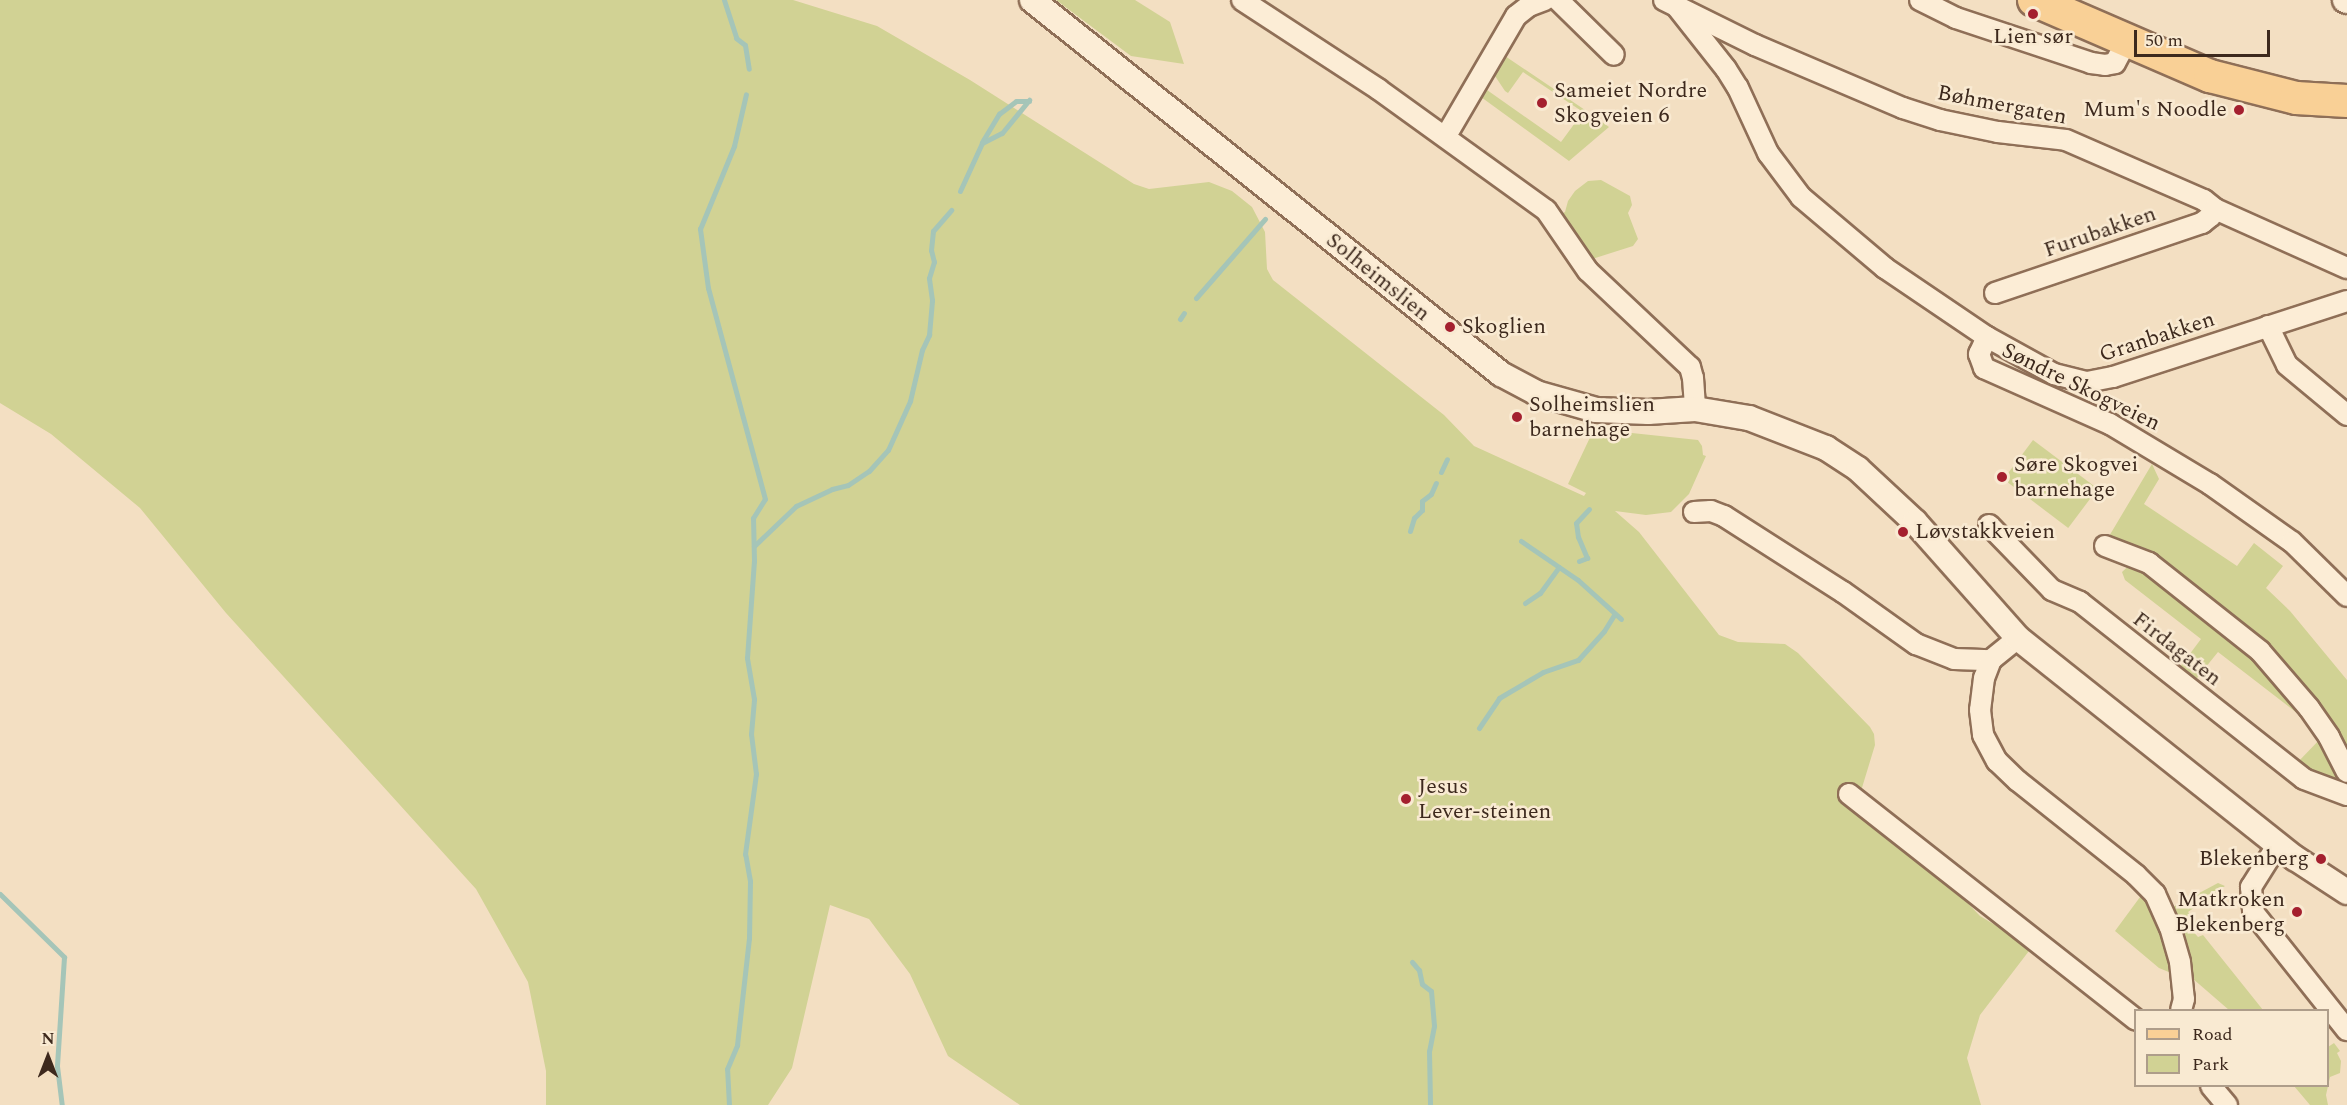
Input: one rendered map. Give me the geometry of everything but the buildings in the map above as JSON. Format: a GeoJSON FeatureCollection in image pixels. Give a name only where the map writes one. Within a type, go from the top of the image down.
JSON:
{"type":"FeatureCollection","features":[{"type":"Feature","properties":{"kind":"main road"},"geometry":{"type":"LineString","coordinates":[[2034,0],[2210,75],[2258,90],[2296,98],[2347,101]]}},
{"type":"Feature","properties":{"kind":"street","name":"Solheimslien"},"geometry":{"type":"LineString","coordinates":[[1032,0],[1501,374],[1536,393],[1596,410],[1648,412],[1695,409],[1749,418],[1787,430],[1826,448],[1858,469],[1915,522],[2018,638]]}},
{"type":"Feature","properties":{"kind":"street"},"geometry":{"type":"LineString","coordinates":[[1242,0],[1387,96],[1512,183],[1546,210],[1588,271],[1690,367],[1695,409]]}},
{"type":"Feature","properties":{"kind":"street"},"geometry":{"type":"LineString","coordinates":[[1450,129],[1516,16],[1529,6],[1545,0]]}},
{"type":"Feature","properties":{"kind":"street"},"geometry":{"type":"LineString","coordinates":[[1558,0],[1614,54]]}},
{"type":"Feature","properties":{"kind":"street"},"geometry":{"type":"LineString","coordinates":[[1920,0],[1956,18],[2091,63],[2115,63],[2127,40]]}},
{"type":"Feature","properties":{"kind":"street","name":"Bøhmergaten"},"geometry":{"type":"LineString","coordinates":[[1670,4],[1755,45],[1903,108],[1940,120],[1998,132],[2066,140],[2204,200],[2215,209],[2347,268]]}},
{"type":"Feature","properties":{"kind":"street","name":"Søndre Skogveien"},"geometry":{"type":"LineString","coordinates":[[1670,4],[1726,69],[1738,88],[1768,153],[1801,197],[1885,268],[1987,337],[1979,354],[1984,368],[2109,424],[2210,484],[2292,542],[2347,596]]}},
{"type":"Feature","properties":{"kind":"street","name":"Furubakken"},"geometry":{"type":"LineString","coordinates":[[1995,293],[2202,223],[2215,209]]}},
{"type":"Feature","properties":{"kind":"street","name":"Granbakken"},"geometry":{"type":"LineString","coordinates":[[1987,337],[2054,374],[2087,382],[2122,374],[2347,301]]}},
{"type":"Feature","properties":{"kind":"street"},"geometry":{"type":"LineString","coordinates":[[2268,326],[2287,365],[2347,415]]}},
{"type":"Feature","properties":{"kind":"street"},"geometry":{"type":"LineString","coordinates":[[1695,512],[1711,512],[1724,516],[1843,592],[1916,644],[1954,659],[1991,660]]}},
{"type":"Feature","properties":{"kind":"street","name":"Firdagaten"},"geometry":{"type":"LineString","coordinates":[[1989,525],[2052,590],[2080,602],[2304,779],[2347,795]]}},
{"type":"Feature","properties":{"kind":"street"},"geometry":{"type":"LineString","coordinates":[[2105,546],[2149,563],[2260,651],[2309,708],[2329,737],[2347,772]]}},
{"type":"Feature","properties":{"kind":"street"},"geometry":{"type":"LineString","coordinates":[[2182,1009],[2184,999],[2180,962],[2170,927],[2155,894],[2136,875],[1997,761],[1983,735],[1980,692],[1991,660],[2018,638],[2278,844],[2347,892]]}},
{"type":"Feature","properties":{"kind":"street"},"geometry":{"type":"LineString","coordinates":[[1849,794],[2134,1018]]}},
{"type":"Feature","properties":{"kind":"street"},"geometry":{"type":"LineString","coordinates":[[2278,844],[2250,887],[2253,912],[2347,1030]]}},
{"type":"Feature","properties":{"kind":"street"},"geometry":{"type":"LineString","coordinates":[[2212,1087],[2227,1105]]}},
{"type":"Feature","properties":{"kind":"green space"},"geometry":{"type":"Polygon","coordinates":[[[0,0],[793,0],[877,26],[970,80],[1134,184],[1149,189],[1209,182],[1232,191],[1252,207],[1265,232],[1267,269],[1273,280],[1444,415],[1474,446],[1584,496],[1586,493],[1568,484],[1594,429],[1698,440],[1702,446],[1703,455],[1706,456],[1689,494],[1671,512],[1646,515],[1615,511],[1639,532],[1719,635],[1738,642],[1785,644],[1798,653],[1870,727],[1874,734],[1875,745],[1861,791],[1980,916],[2032,947],[1980,1015],[1967,1058],[1981,1105],[1020,1105],[948,1056],[910,974],[869,919],[830,905],[792,1068],[768,1105],[546,1105],[546,1071],[528,982],[476,889],[226,613],[140,508],[51,434],[0,403],[0,0]]]}},
{"type":"Feature","properties":{"kind":"green space"},"geometry":{"type":"Polygon","coordinates":[[[1056,0],[1135,0],[1170,22],[1184,64],[1131,56],[1056,0]]]}},
{"type":"Feature","properties":{"kind":"green space"},"geometry":{"type":"Polygon","coordinates":[[[1505,56],[1609,127],[1569,161],[1481,97],[1487,90],[1561,142],[1583,112],[1523,72],[1508,93],[1505,91],[1495,76],[1505,56]]]}},
{"type":"Feature","properties":{"kind":"green space"},"geometry":{"type":"Polygon","coordinates":[[[1601,180],[1630,196],[1632,205],[1628,213],[1638,239],[1633,246],[1589,260],[1559,215],[1565,212],[1568,201],[1575,191],[1588,181],[1601,180]]]}},
{"type":"Feature","properties":{"kind":"green space"},"geometry":{"type":"Polygon","coordinates":[[[2033,440],[2098,489],[2068,528],[2004,479],[2033,440]]]}},
{"type":"Feature","properties":{"kind":"green space"},"geometry":{"type":"Polygon","coordinates":[[[2152,464],[2159,479],[2144,504],[2237,566],[2254,543],[2283,566],[2266,588],[2290,611],[2347,680],[2347,757],[2305,695],[2108,538],[2152,464]]]}},
{"type":"Feature","properties":{"kind":"green space"},"geometry":{"type":"Polygon","coordinates":[[[2135,560],[2241,639],[2319,730],[2218,652],[2193,683],[2177,671],[2201,639],[2125,580],[2122,572],[2135,560]]]}},
{"type":"Feature","properties":{"kind":"green space"},"geometry":{"type":"Polygon","coordinates":[[[2323,736],[2347,779],[2343,784],[2320,779],[2296,764],[2323,736]]]}},
{"type":"Feature","properties":{"kind":"green space"},"geometry":{"type":"Polygon","coordinates":[[[2218,883],[2225,886],[2188,912],[2197,923],[2190,928],[2198,937],[2203,935],[2262,1009],[2228,1009],[2192,978],[2173,907],[2218,883]]]}},
{"type":"Feature","properties":{"kind":"green space"},"geometry":{"type":"Polygon","coordinates":[[[2143,893],[2160,919],[2158,927],[2166,935],[2176,975],[2159,968],[2115,931],[2143,893]]]}},
{"type":"Feature","properties":{"kind":"green space"},"geometry":{"type":"Polygon","coordinates":[[[2334,1043],[2340,1051],[2337,1053],[2341,1061],[2340,1073],[2330,1077],[2329,1082],[2329,1046],[2334,1043]]]}},
{"type":"Feature","properties":{"kind":"green space"},"geometry":{"type":"Polygon","coordinates":[[[2295,1087],[2328,1087],[2326,1095],[2328,1105],[2310,1105],[2295,1087]]]}},
{"type":"Feature","properties":{"kind":"waterway"},"geometry":{"type":"LineString","coordinates":[[724,0],[736,38],[745,45],[749,69]]}},
{"type":"Feature","properties":{"kind":"waterway"},"geometry":{"type":"LineString","coordinates":[[729,1105],[727,1069],[737,1045],[749,938],[750,881],[745,854],[756,774],[751,734],[754,699],[747,658],[754,561],[753,518],[765,499],[708,288],[700,229],[734,146],[746,94]]}},
{"type":"Feature","properties":{"kind":"waterway"},"geometry":{"type":"LineString","coordinates":[[960,191],[982,143],[1002,133],[1029,100]]}},
{"type":"Feature","properties":{"kind":"waterway"},"geometry":{"type":"LineString","coordinates":[[982,142],[999,114],[1016,101],[1029,101]]}},
{"type":"Feature","properties":{"kind":"waterway"},"geometry":{"type":"LineString","coordinates":[[754,546],[796,506],[832,489],[848,485],[869,471],[888,450],[910,401],[922,350],[929,335],[932,300],[929,278],[934,262],[931,250],[933,231],[951,210]]}},
{"type":"Feature","properties":{"kind":"waterway"},"geometry":{"type":"LineString","coordinates":[[1196,298],[1265,219]]}},
{"type":"Feature","properties":{"kind":"waterway"},"geometry":{"type":"LineString","coordinates":[[1180,319],[1184,313]]}},
{"type":"Feature","properties":{"kind":"waterway"},"geometry":{"type":"LineString","coordinates":[[1441,472],[1447,459]]}},
{"type":"Feature","properties":{"kind":"waterway"},"geometry":{"type":"LineString","coordinates":[[1410,531],[1414,518],[1422,510],[1422,501],[1431,494],[1436,483]]}},
{"type":"Feature","properties":{"kind":"waterway"},"geometry":{"type":"LineString","coordinates":[[1579,561],[1587,558],[1578,537],[1576,523],[1589,509]]}},
{"type":"Feature","properties":{"kind":"waterway"},"geometry":{"type":"LineString","coordinates":[[1521,541],[1578,580],[1621,619]]}},
{"type":"Feature","properties":{"kind":"waterway"},"geometry":{"type":"LineString","coordinates":[[1525,603],[1540,593],[1559,567]]}},
{"type":"Feature","properties":{"kind":"waterway"},"geometry":{"type":"LineString","coordinates":[[1479,728],[1499,698],[1543,672],[1578,660],[1604,631],[1614,615]]}},
{"type":"Feature","properties":{"kind":"waterway"},"geometry":{"type":"LineString","coordinates":[[0,894],[64,957],[57,1066],[62,1105]]}},
{"type":"Feature","properties":{"kind":"waterway"},"geometry":{"type":"LineString","coordinates":[[1412,962],[1419,970],[1422,984],[1431,991],[1434,1026],[1429,1051],[1430,1105]]}},
{"type":"Feature","properties":{"kind":"place","name":"Lien sør"},"geometry":{"type":"Point","coordinates":[2033,14]}},
{"type":"Feature","properties":{"kind":"place","name":"Sameiet Nordre Skogveien 6"},"geometry":{"type":"Point","coordinates":[1542,103]}},
{"type":"Feature","properties":{"kind":"place","name":"Mum's Noodle"},"geometry":{"type":"Point","coordinates":[2239,110]}},
{"type":"Feature","properties":{"kind":"place","name":"Skoglien"},"geometry":{"type":"Point","coordinates":[1450,327]}},
{"type":"Feature","properties":{"kind":"place","name":"Solheimslien barnehage"},"geometry":{"type":"Point","coordinates":[1517,417]}},
{"type":"Feature","properties":{"kind":"place","name":"Søre Skogvei barnehage"},"geometry":{"type":"Point","coordinates":[2002,477]}},
{"type":"Feature","properties":{"kind":"place","name":"Løvstakkveien"},"geometry":{"type":"Point","coordinates":[1903,532]}},
{"type":"Feature","properties":{"kind":"place","name":"Jesus Lever-steinen"},"geometry":{"type":"Point","coordinates":[1406,799]}},
{"type":"Feature","properties":{"kind":"place","name":"Blekenberg"},"geometry":{"type":"Point","coordinates":[2321,859]}},
{"type":"Feature","properties":{"kind":"place","name":"Matkroken Blekenberg"},"geometry":{"type":"Point","coordinates":[2297,912]}}]}
